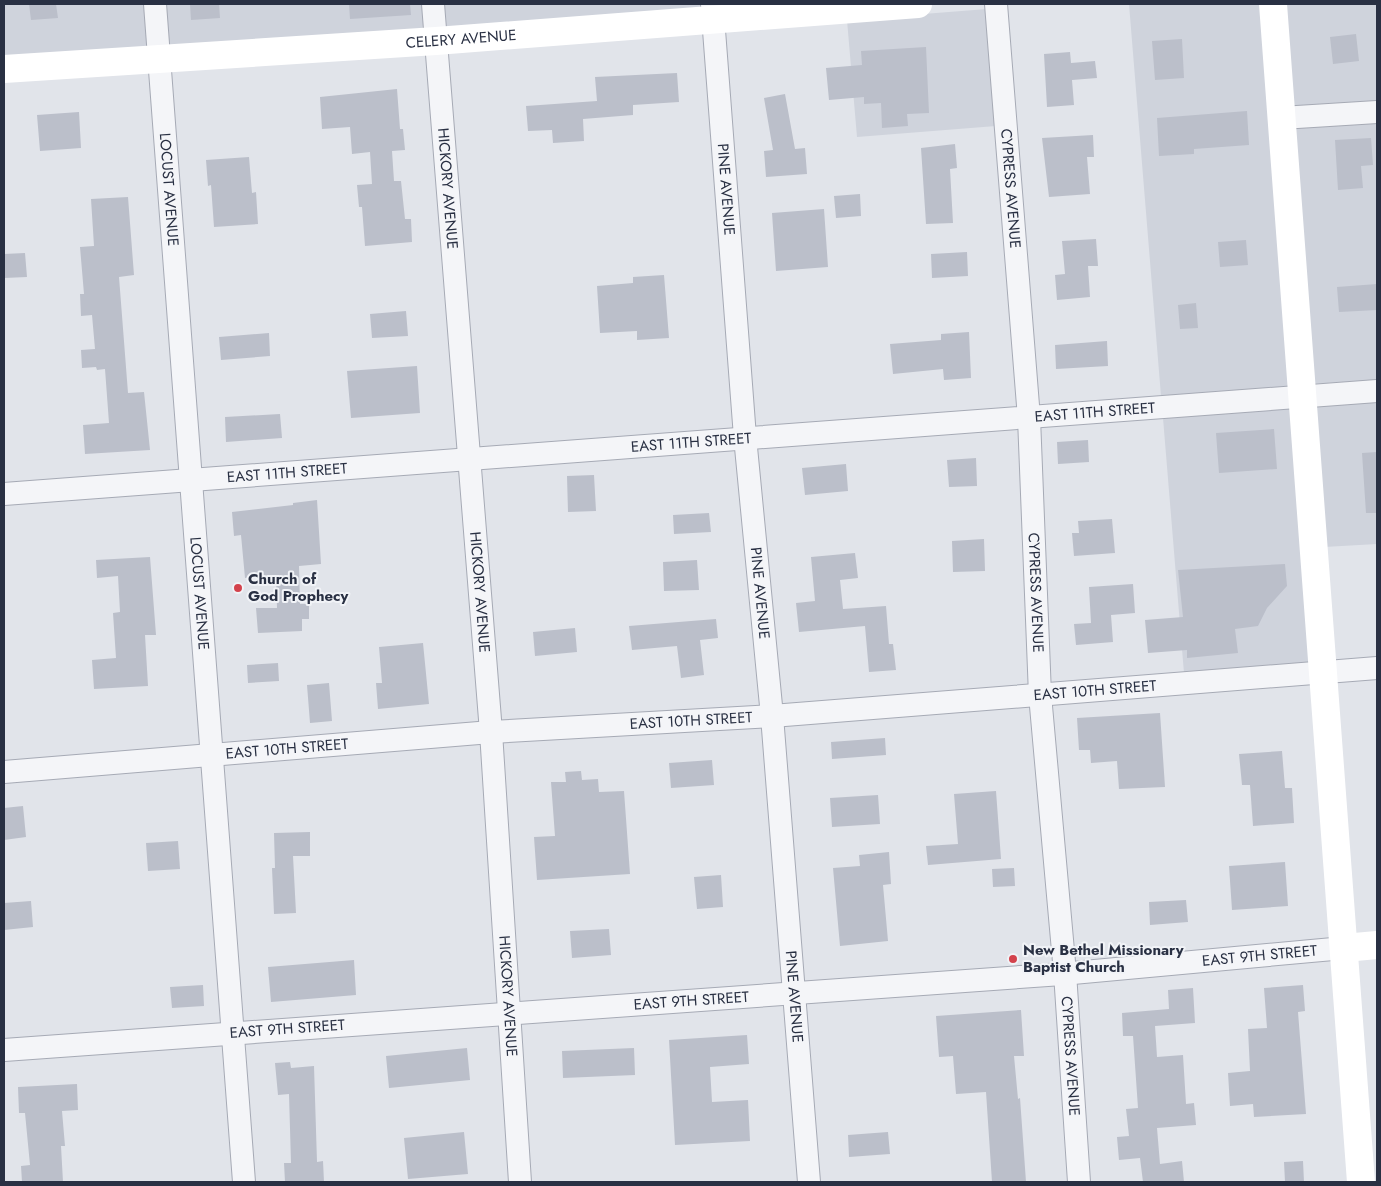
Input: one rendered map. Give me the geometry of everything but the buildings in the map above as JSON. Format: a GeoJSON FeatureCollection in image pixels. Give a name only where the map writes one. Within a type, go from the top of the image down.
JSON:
{"type":"FeatureCollection","features":[{"type":"Feature","properties":{"kind":"main road","name":"CELERY AVENUE"},"geometry":{"type":"LineString","coordinates":[[4,69],[436,41],[712,11],[918,4]]}},
{"type":"Feature","properties":{"kind":"main road"},"geometry":{"type":"LineString","coordinates":[[1273,4],[1302,396],[1325,672],[1362,1182]]}},
{"type":"Feature","properties":{"kind":"main road","name":"EAST 9TH STREET"},"geometry":{"type":"LineString","coordinates":[[1344,948],[1377,945]]}},
{"type":"Feature","properties":{"kind":"street","name":"LOCUST AVENUE"},"geometry":{"type":"LineString","coordinates":[[155,4],[244,1182]]}},
{"type":"Feature","properties":{"kind":"street","name":"HICKORY AVENUE"},"geometry":{"type":"LineString","coordinates":[[433,4],[492,732],[520,1182]]}},
{"type":"Feature","properties":{"kind":"street","name":"CYPRESS AVENUE"},"geometry":{"type":"LineString","coordinates":[[996,4],[1029,418],[1040,696],[1065,973],[1079,1182]]}},
{"type":"Feature","properties":{"kind":"street","name":"PINE AVENUE"},"geometry":{"type":"LineString","coordinates":[[712,11],[745,437],[772,716],[809,1182]]}},
{"type":"Feature","properties":{"kind":"street"},"geometry":{"type":"LineString","coordinates":[[1281,118],[1377,112]]}},
{"type":"Feature","properties":{"kind":"street","name":"EAST 11TH STREET"},"geometry":{"type":"LineString","coordinates":[[4,494],[1377,391]]}},
{"type":"Feature","properties":{"kind":"street","name":"EAST 10TH STREET"},"geometry":{"type":"LineString","coordinates":[[4,772],[492,732],[772,716],[1377,668]]}},
{"type":"Feature","properties":{"kind":"street","name":"EAST 9TH STREET"},"geometry":{"type":"LineString","coordinates":[[4,1050],[1065,973],[1344,948]]}},
{"type":"Feature","properties":{"kind":"shaded area"},"geometry":{"type":"Polygon","coordinates":[[[4,4],[145,4],[149,49],[4,58],[4,4]]]}},
{"type":"Feature","properties":{"kind":"shaded area"},"geometry":{"type":"Polygon","coordinates":[[[164,4],[424,4],[425,31],[168,47],[164,4]]]}},
{"type":"Feature","properties":{"kind":"shaded area"},"geometry":{"type":"Polygon","coordinates":[[[442,4],[702,4],[703,9],[444,29],[442,4]]]}},
{"type":"Feature","properties":{"kind":"shaded area"},"geometry":{"type":"Polygon","coordinates":[[[1129,4],[1264,4],[1292,386],[1161,396],[1129,4]]]}},
{"type":"Feature","properties":{"kind":"shaded area"},"geometry":{"type":"Polygon","coordinates":[[[1283,4],[1377,4],[1377,101],[1290,107],[1283,4]]]}},
{"type":"Feature","properties":{"kind":"shaded area"},"geometry":{"type":"Polygon","coordinates":[[[987,9],[996,126],[857,137],[847,20],[987,9]]]}},
{"type":"Feature","properties":{"kind":"shaded area"},"geometry":{"type":"Polygon","coordinates":[[[1377,123],[1377,380],[1310,384],[1292,128],[1377,123]]]}},
{"type":"Feature","properties":{"kind":"shaded area"},"geometry":{"type":"Polygon","coordinates":[[[1377,401],[1377,544],[1324,547],[1312,406],[1377,401]]]}},
{"type":"Feature","properties":{"kind":"shaded area"},"geometry":{"type":"Polygon","coordinates":[[[1293,407],[1314,662],[1184,673],[1163,418],[1293,407]]]}},
{"type":"Feature","properties":{"kind":"place","name":"Church of God Prophecy"},"geometry":{"type":"Point","coordinates":[238,588]}},
{"type":"Feature","properties":{"kind":"place","name":"New Bethel Missionary Baptist Church"},"geometry":{"type":"Point","coordinates":[1013,959]}}]}
